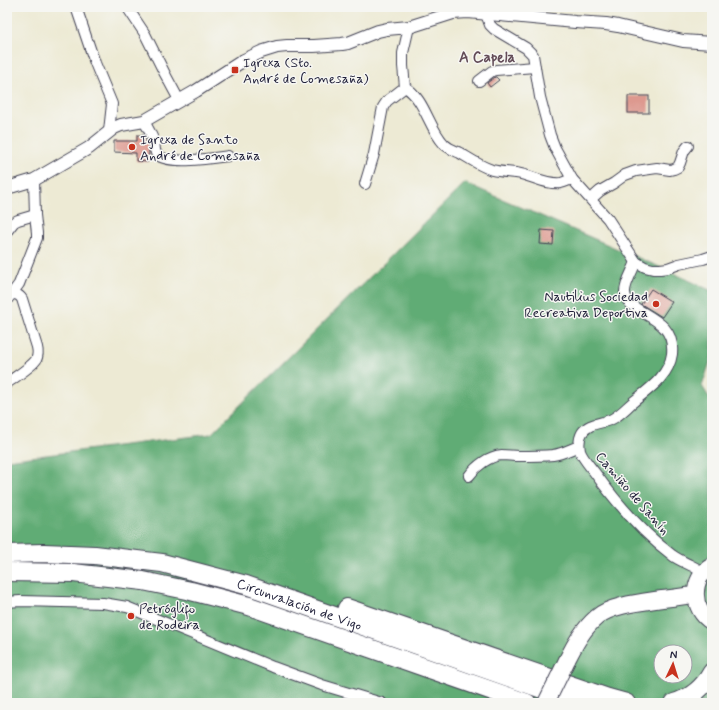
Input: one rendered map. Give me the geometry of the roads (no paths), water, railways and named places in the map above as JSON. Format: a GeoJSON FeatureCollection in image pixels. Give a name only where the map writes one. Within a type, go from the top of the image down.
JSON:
{"type":"FeatureCollection","features":[{"type":"Feature","properties":{"kind":"highway","name":"Circunvalación de Vigo"},"geometry":{"type":"LineString","coordinates":[[7,554],[44,553],[95,555],[162,563],[246,585],[582,703]]}},
{"type":"Feature","properties":{"kind":"highway"},"geometry":{"type":"LineString","coordinates":[[162,563],[194,564],[278,586],[375,617],[626,703]]}},
{"type":"Feature","properties":{"kind":"highway","name":"Circunvalación de Vigo"},"geometry":{"type":"LineString","coordinates":[[7,572],[73,574],[143,581],[191,591],[249,606],[527,703]]}},
{"type":"Feature","properties":{"kind":"highway"},"geometry":{"type":"LineString","coordinates":[[674,703],[692,695],[703,686],[712,672]]}},
{"type":"Feature","properties":{"kind":"highway"},"geometry":{"type":"LineString","coordinates":[[448,676],[472,692],[502,703]]}},
{"type":"Feature","properties":{"kind":"main road"},"geometry":{"type":"LineString","coordinates":[[708,569],[699,580],[695,595],[697,604],[702,613],[712,622]]}},
{"type":"Feature","properties":{"kind":"main road"},"geometry":{"type":"LineString","coordinates":[[546,703],[577,642],[586,627],[598,616],[610,610],[634,603],[695,595]]}},
{"type":"Feature","properties":{"kind":"street"},"geometry":{"type":"LineString","coordinates":[[76,7],[95,63],[112,104],[109,131]]}},
{"type":"Feature","properties":{"kind":"street"},"geometry":{"type":"LineString","coordinates":[[127,7],[145,34],[179,100]]}},
{"type":"Feature","properties":{"kind":"street"},"geometry":{"type":"LineString","coordinates":[[7,188],[34,180],[89,148],[109,131],[121,125],[144,121],[244,60],[269,49],[288,46],[314,46],[348,43],[378,31],[408,26],[453,13],[472,10],[486,14],[606,24],[683,41],[712,43]]}},
{"type":"Feature","properties":{"kind":"street"},"geometry":{"type":"LineString","coordinates":[[486,14],[490,25],[494,29],[530,51],[534,58],[540,97],[550,135],[558,153],[572,179],[608,219],[636,262],[645,267],[660,269],[712,256]]}},
{"type":"Feature","properties":{"kind":"street"},"geometry":{"type":"LineString","coordinates":[[408,26],[403,53],[405,87],[413,94],[426,112],[431,125],[445,144],[471,160],[493,170],[517,173],[548,182],[561,183],[572,179]]}},
{"type":"Feature","properties":{"kind":"street"},"geometry":{"type":"LineString","coordinates":[[479,81],[496,70],[535,67]]}},
{"type":"Feature","properties":{"kind":"street"},"geometry":{"type":"LineString","coordinates":[[365,184],[374,154],[383,107],[387,101],[405,87]]}},
{"type":"Feature","properties":{"kind":"street"},"geometry":{"type":"LineString","coordinates":[[144,121],[154,142],[155,152],[162,158],[179,161],[228,156]]}},
{"type":"Feature","properties":{"kind":"street"},"geometry":{"type":"LineString","coordinates":[[591,199],[624,175],[657,168],[670,170],[678,167],[684,151],[688,146]]}},
{"type":"Feature","properties":{"kind":"street"},"geometry":{"type":"LineString","coordinates":[[8,296],[19,284],[36,238],[34,180]]}},
{"type":"Feature","properties":{"kind":"street"},"geometry":{"type":"LineString","coordinates":[[7,231],[14,222],[35,215]]}},
{"type":"Feature","properties":{"kind":"street","name":"Camiño de Sanín"},"geometry":{"type":"LineString","coordinates":[[636,262],[626,286],[625,293],[627,301],[632,306],[662,325],[667,331],[672,346],[670,361],[663,375],[656,384],[618,416],[610,420],[598,422],[586,429],[581,437],[579,446],[582,456],[604,486],[642,529],[675,557],[692,565],[708,569]]}},
{"type":"Feature","properties":{"kind":"street"},"geometry":{"type":"LineString","coordinates":[[7,383],[36,360],[38,352],[22,300],[15,294],[8,296]]}},
{"type":"Feature","properties":{"kind":"street"},"geometry":{"type":"LineString","coordinates":[[468,476],[484,462],[494,457],[502,455],[553,455],[579,446]]}},
{"type":"Feature","properties":{"kind":"street"},"geometry":{"type":"LineString","coordinates":[[7,602],[103,603],[127,607],[273,668],[322,685],[382,703]]}},
{"type":"Feature","properties":{"kind":"place","name":"Igrexa (Sto. André de Comesaña)"},"geometry":{"type":"Point","coordinates":[235,70]}},
{"type":"Feature","properties":{"kind":"place","name":"Igrexa de Santo André de Comesaña"},"geometry":{"type":"Point","coordinates":[132,147]}},
{"type":"Feature","properties":{"kind":"place","name":"Nautilius Sociedad Recreativa Deportiva"},"geometry":{"type":"Point","coordinates":[656,304]}},
{"type":"Feature","properties":{"kind":"place","name":"Petróglifo de Rodeira"},"geometry":{"type":"Point","coordinates":[131,616]}},
{"type":"Feature","properties":{"kind":"district","name":"A Capela"},"geometry":{"type":"Point","coordinates":[487,57]}}]}
